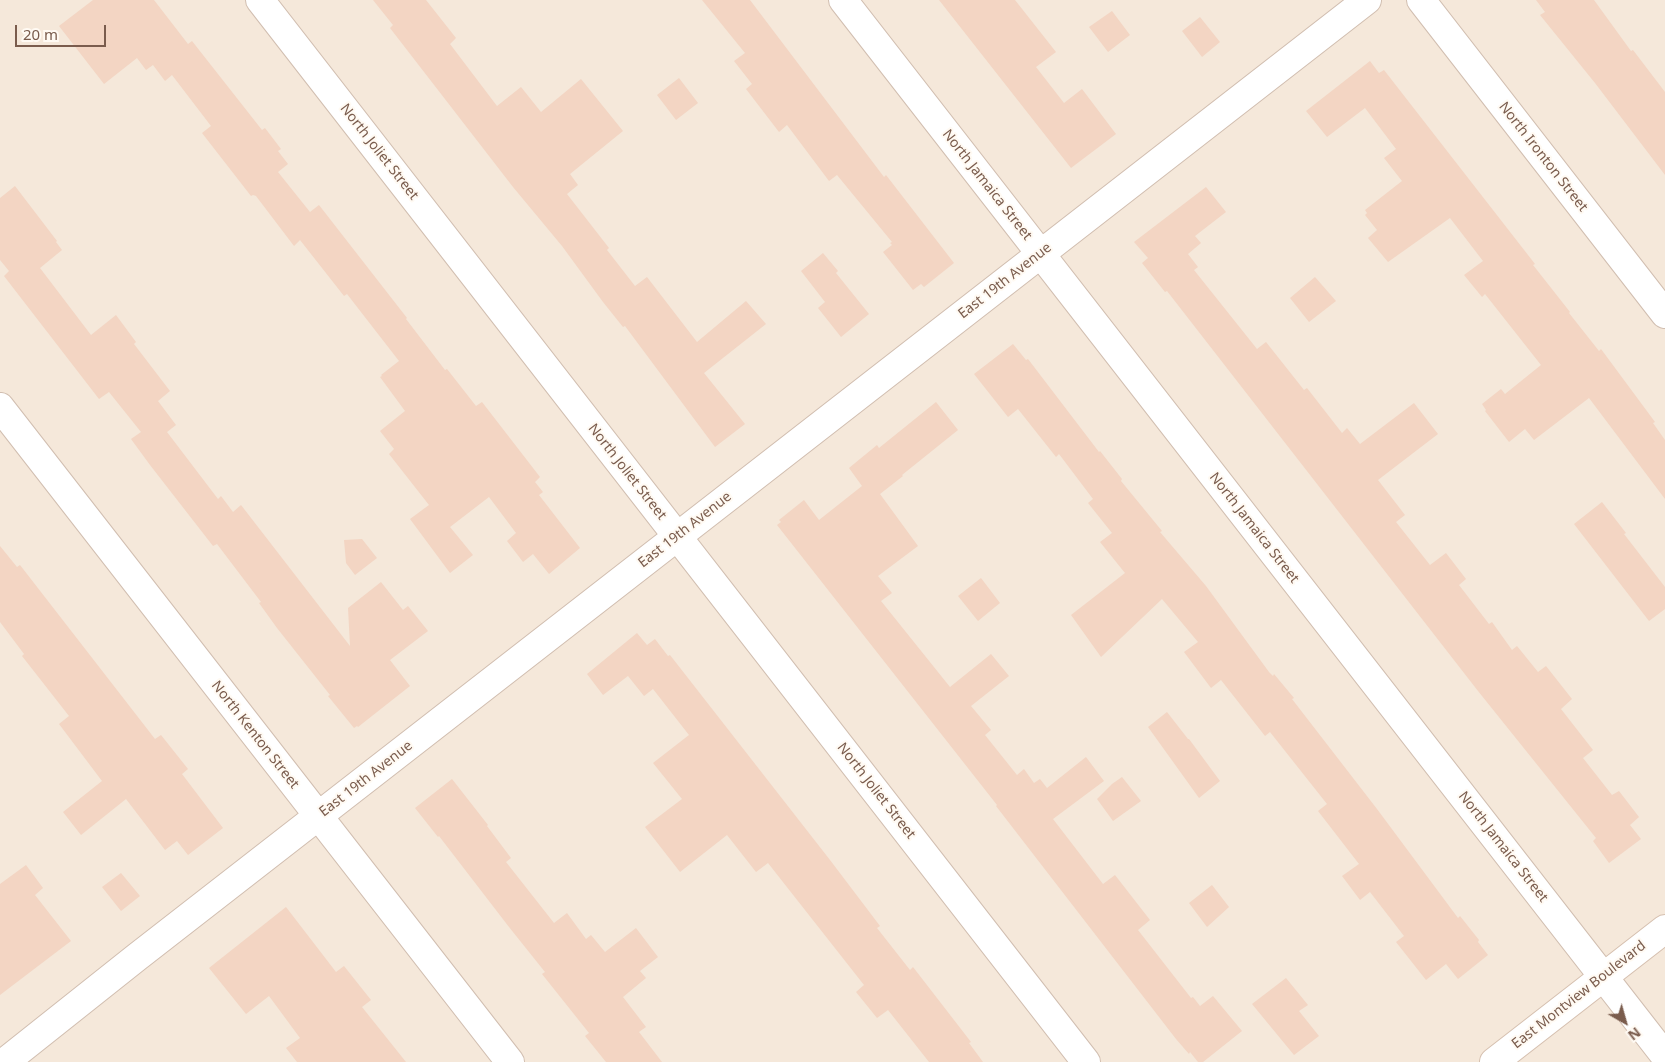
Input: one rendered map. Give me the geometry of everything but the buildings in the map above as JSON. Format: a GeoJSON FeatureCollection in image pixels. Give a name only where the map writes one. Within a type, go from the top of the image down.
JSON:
{"type":"FeatureCollection","features":[{"type":"Feature","properties":{"kind":"street","name":"North Joliet Street"},"geometry":{"type":"LineString","coordinates":[[260,0],[1086,1062]]}},
{"type":"Feature","properties":{"kind":"street","name":"North Jamaica Street"},"geometry":{"type":"LineString","coordinates":[[843,0],[1665,1056]]}},
{"type":"Feature","properties":{"kind":"street","name":"East 19th Avenue"},"geometry":{"type":"LineString","coordinates":[[5,1062],[1040,253],[1367,0]]}},
{"type":"Feature","properties":{"kind":"street","name":"North Ironton Street"},"geometry":{"type":"LineString","coordinates":[[1421,0],[1665,314]]}},
{"type":"Feature","properties":{"kind":"street","name":"North Kenton Street"},"geometry":{"type":"LineString","coordinates":[[0,407],[510,1062]]}},
{"type":"Feature","properties":{"kind":"street","name":"East Montview Boulevard"},"geometry":{"type":"LineString","coordinates":[[1494,1062],[1665,929]]}},
{"type":"Feature","properties":{"kind":"shaded area"},"geometry":{"type":"Polygon","coordinates":[[[0,0],[1665,0],[1665,1062],[0,1062],[0,0]]]}}]}
